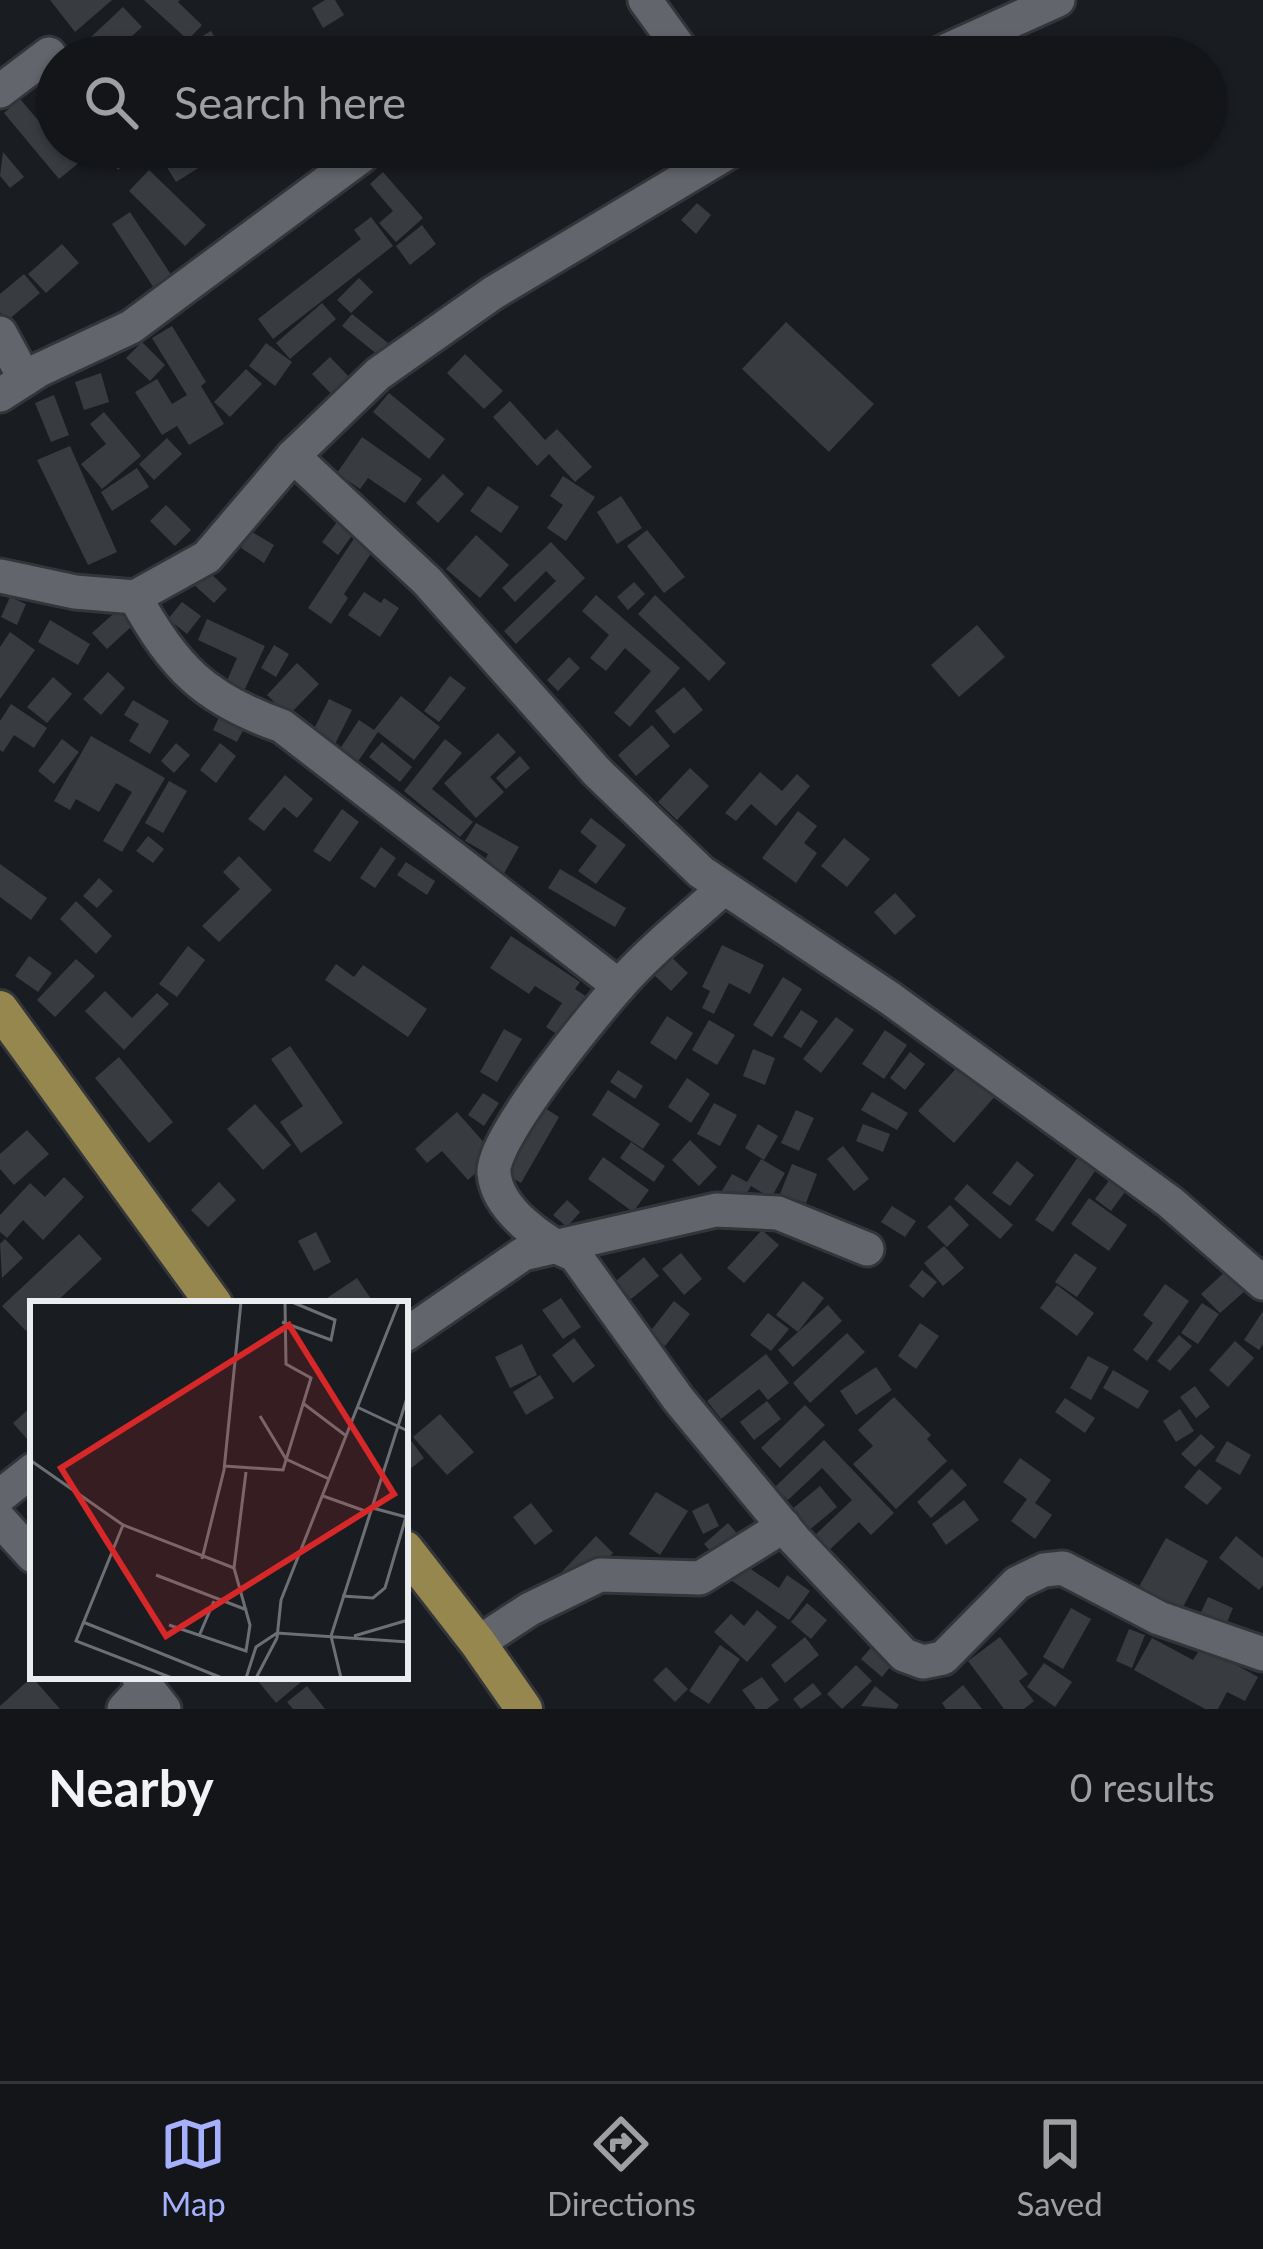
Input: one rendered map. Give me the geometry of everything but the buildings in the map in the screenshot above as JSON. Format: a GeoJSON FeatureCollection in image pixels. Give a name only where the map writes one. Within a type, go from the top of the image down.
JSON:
{"type":"FeatureCollection","features":[{"type":"Feature","properties":{"kind":"main road"},"geometry":{"type":"LineString","coordinates":[[0,1009],[212,1301]]}},
{"type":"Feature","properties":{"kind":"main road"},"geometry":{"type":"LineString","coordinates":[[408,1554],[524,1709]]}},
{"type":"Feature","properties":{"kind":"street"},"geometry":{"type":"LineString","coordinates":[[645,0],[671,36]]}},
{"type":"Feature","properties":{"kind":"street"},"geometry":{"type":"LineString","coordinates":[[978,36],[1058,0]]}},
{"type":"Feature","properties":{"kind":"street"},"geometry":{"type":"LineString","coordinates":[[0,92],[36,65]]}},
{"type":"Feature","properties":{"kind":"street"},"geometry":{"type":"LineString","coordinates":[[0,333],[12,387],[131,327],[345,168]]}},
{"type":"Feature","properties":{"kind":"street"},"geometry":{"type":"LineString","coordinates":[[0,575],[75,592],[135,597],[207,557],[293,457],[378,374],[493,293],[702,168]]}},
{"type":"Feature","properties":{"kind":"street"},"geometry":{"type":"LineString","coordinates":[[293,457],[427,581],[597,772],[701,872],[891,999],[1170,1202],[1263,1283]]}},
{"type":"Feature","properties":{"kind":"street"},"geometry":{"type":"LineString","coordinates":[[135,597],[162,647],[207,689],[242,712],[282,726],[620,986]]}},
{"type":"Feature","properties":{"kind":"street"},"geometry":{"type":"LineString","coordinates":[[724,888],[620,986],[510,1127],[492,1168],[499,1191],[551,1246],[575,1255],[679,1400],[784,1526],[904,1655],[923,1662],[943,1658],[1017,1583],[1044,1570],[1063,1568],[1159,1618],[1263,1654]]}},
{"type":"Feature","properties":{"kind":"street"},"geometry":{"type":"LineString","coordinates":[[408,1333],[523,1254],[716,1210],[778,1213],[867,1249]]}},
{"type":"Feature","properties":{"kind":"street"},"geometry":{"type":"LineString","coordinates":[[30,1475],[2,1521],[30,1553]]}},
{"type":"Feature","properties":{"kind":"street"},"geometry":{"type":"LineString","coordinates":[[478,1643],[530,1609],[600,1575],[700,1577],[784,1526]]}}]}
